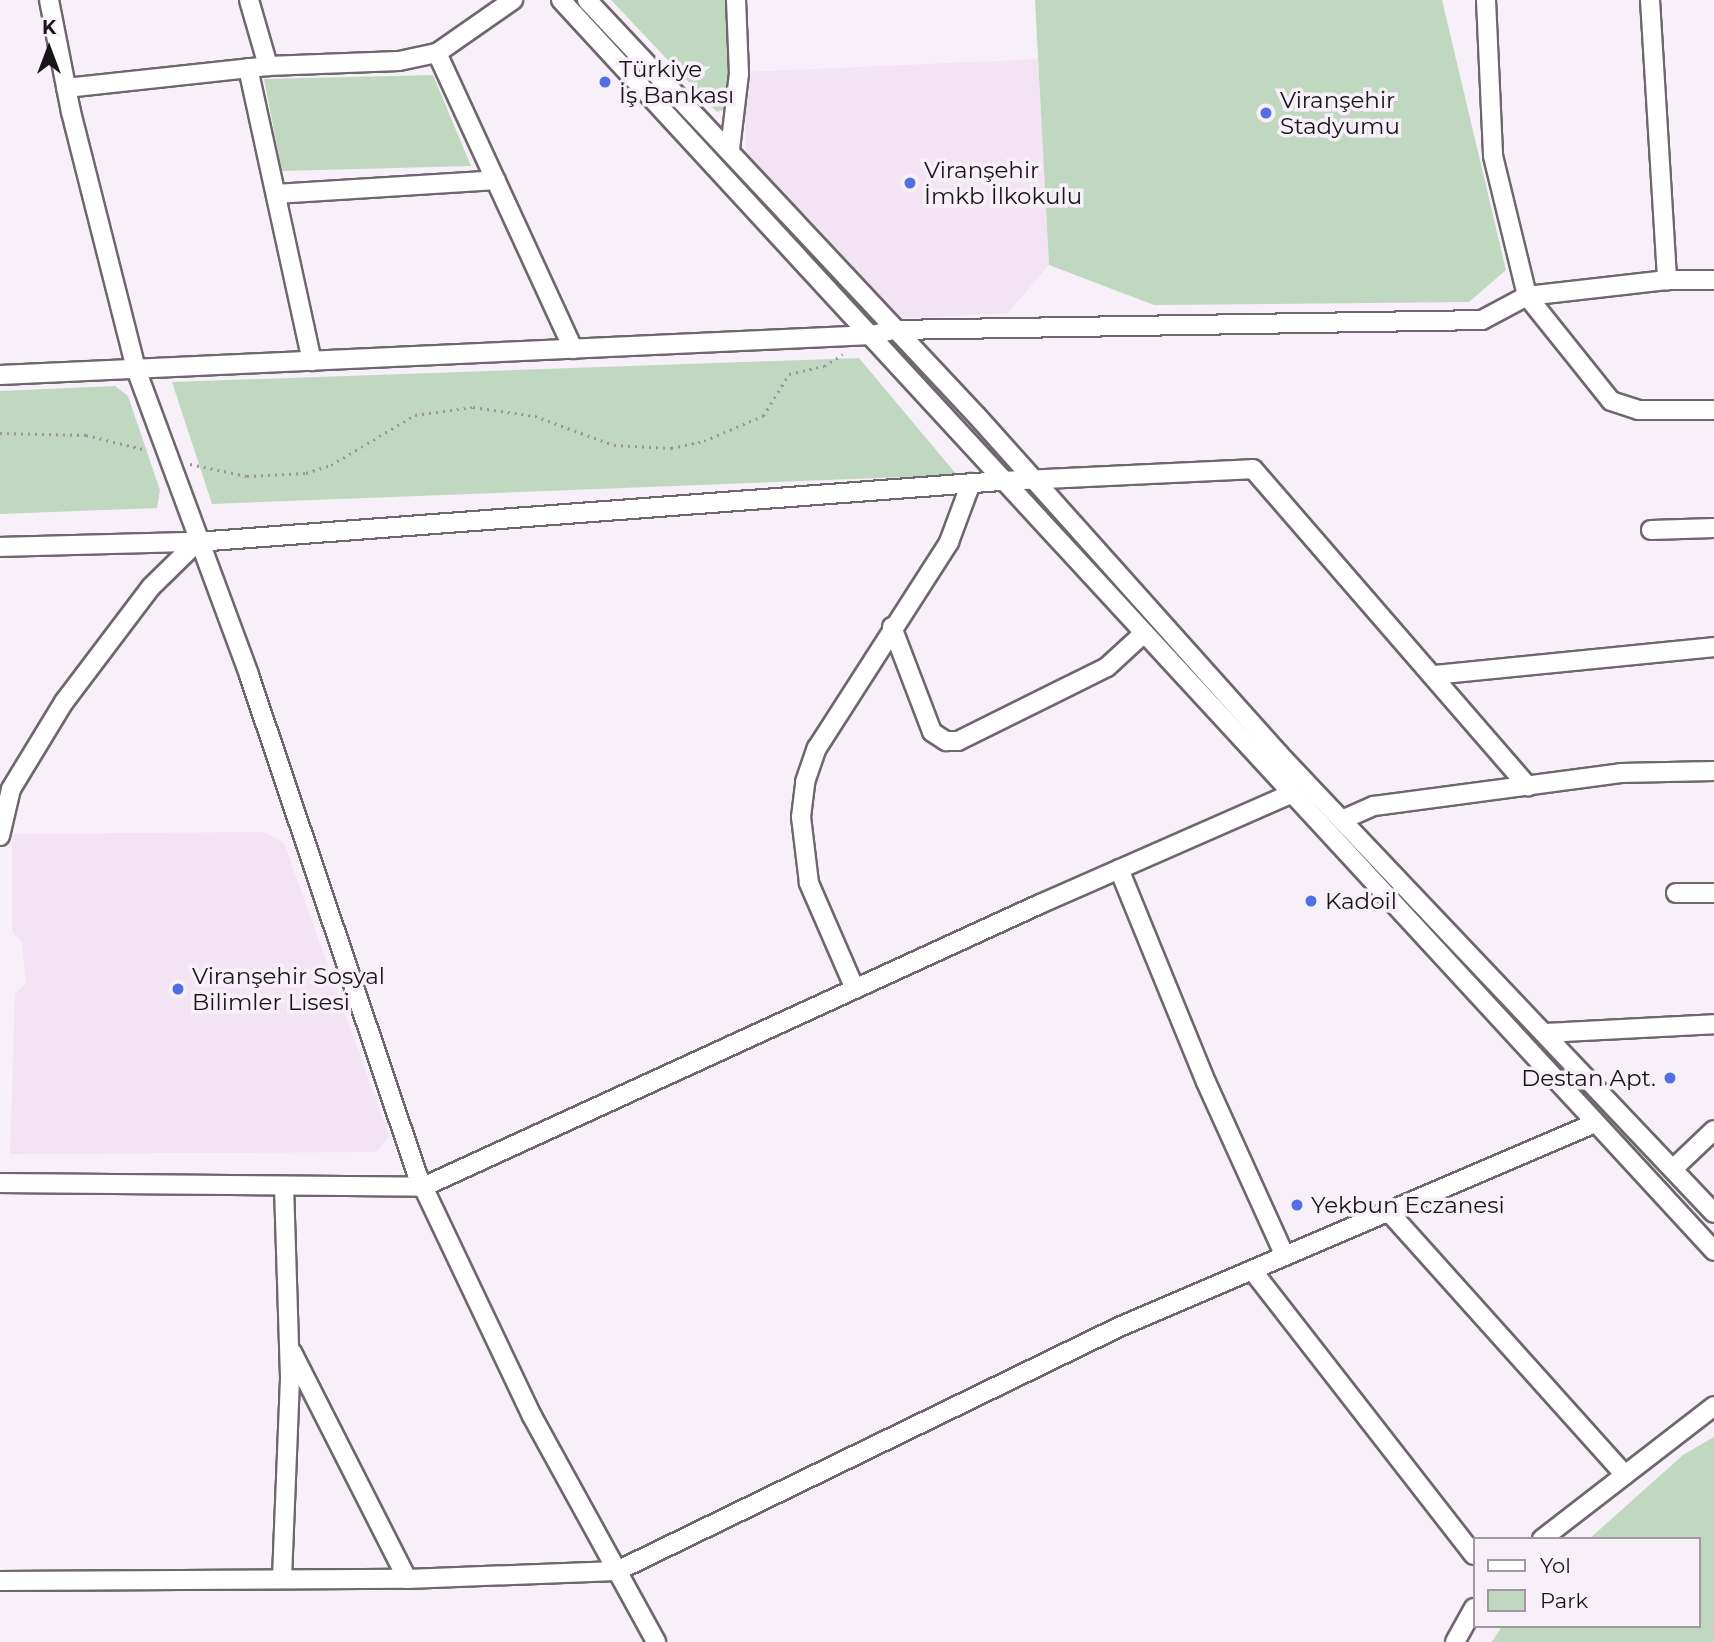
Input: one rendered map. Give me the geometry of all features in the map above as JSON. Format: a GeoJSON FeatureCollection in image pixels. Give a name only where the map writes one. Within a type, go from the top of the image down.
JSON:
{"type":"FeatureCollection","features":[{"type":"Feature","properties":{"kind":"street"},"geometry":{"type":"LineString","coordinates":[[49,0],[66,88],[136,369],[197,542],[249,675],[424,1188],[532,1416],[656,1642]]}},
{"type":"Feature","properties":{"kind":"street"},"geometry":{"type":"LineString","coordinates":[[249,0],[268,66]]}},
{"type":"Feature","properties":{"kind":"street"},"geometry":{"type":"LineString","coordinates":[[66,88],[268,66],[399,61],[437,53],[513,0]]}},
{"type":"Feature","properties":{"kind":"street"},"geometry":{"type":"LineString","coordinates":[[561,0],[872,335],[1001,481],[1714,1251]]}},
{"type":"Feature","properties":{"kind":"street"},"geometry":{"type":"LineString","coordinates":[[587,0],[730,149],[1342,820],[1714,1213]]}},
{"type":"Feature","properties":{"kind":"street"},"geometry":{"type":"LineString","coordinates":[[730,149],[739,74],[736,0]]}},
{"type":"Feature","properties":{"kind":"street"},"geometry":{"type":"LineString","coordinates":[[1486,0],[1493,156],[1527,296],[1611,401],[1638,410],[1714,410]]}},
{"type":"Feature","properties":{"kind":"street"},"geometry":{"type":"LineString","coordinates":[[1650,0],[1667,280]]}},
{"type":"Feature","properties":{"kind":"street"},"geometry":{"type":"LineString","coordinates":[[437,53],[573,349]]}},
{"type":"Feature","properties":{"kind":"street"},"geometry":{"type":"LineString","coordinates":[[248,68],[312,361]]}},
{"type":"Feature","properties":{"kind":"street"},"geometry":{"type":"LineString","coordinates":[[276,194],[496,180]]}},
{"type":"Feature","properties":{"kind":"street"},"geometry":{"type":"LineString","coordinates":[[0,375],[872,335],[894,330],[1482,320],[1527,296],[1667,280],[1714,280]]}},
{"type":"Feature","properties":{"kind":"street"},"geometry":{"type":"LineString","coordinates":[[0,547],[197,542],[971,483],[1253,469],[1528,786]]}},
{"type":"Feature","properties":{"kind":"street"},"geometry":{"type":"LineString","coordinates":[[855,989],[808,883],[801,817],[817,748],[892,627],[949,542],[971,483]]}},
{"type":"Feature","properties":{"kind":"street"},"geometry":{"type":"LineString","coordinates":[[1651,530],[1714,528]]}},
{"type":"Feature","properties":{"kind":"street"},"geometry":{"type":"LineString","coordinates":[[0,836],[11,789],[64,702],[151,587],[197,542]]}},
{"type":"Feature","properties":{"kind":"street"},"geometry":{"type":"LineString","coordinates":[[892,627],[932,732],[946,741],[958,741],[1107,667],[1143,634]]}},
{"type":"Feature","properties":{"kind":"street"},"geometry":{"type":"LineString","coordinates":[[1434,675],[1714,647]]}},
{"type":"Feature","properties":{"kind":"street"},"geometry":{"type":"LineString","coordinates":[[1342,820],[1374,806],[1620,773],[1714,771]]}},
{"type":"Feature","properties":{"kind":"street"},"geometry":{"type":"LineString","coordinates":[[0,1183],[424,1188],[1119,869],[1291,794]]}},
{"type":"Feature","properties":{"kind":"street"},"geometry":{"type":"LineString","coordinates":[[1119,869],[1206,1082],[1285,1256]]}},
{"type":"Feature","properties":{"kind":"street"},"geometry":{"type":"LineString","coordinates":[[1676,893],[1714,893]]}},
{"type":"Feature","properties":{"kind":"street"},"geometry":{"type":"LineString","coordinates":[[1545,1033],[1714,1024]]}},
{"type":"Feature","properties":{"kind":"street"},"geometry":{"type":"LineString","coordinates":[[0,1581],[282,1577],[407,1580],[617,1572],[1119,1327],[1595,1123]]}},
{"type":"Feature","properties":{"kind":"street"},"geometry":{"type":"LineString","coordinates":[[1674,1168],[1714,1130]]}},
{"type":"Feature","properties":{"kind":"street"},"geometry":{"type":"LineString","coordinates":[[282,1577],[289,1347],[284,1186]]}},
{"type":"Feature","properties":{"kind":"street"},"geometry":{"type":"LineString","coordinates":[[1389,1212],[1625,1475]]}},
{"type":"Feature","properties":{"kind":"street"},"geometry":{"type":"LineString","coordinates":[[1252,1270],[1472,1552]]}},
{"type":"Feature","properties":{"kind":"street"},"geometry":{"type":"LineString","coordinates":[[289,1347],[407,1580]]}},
{"type":"Feature","properties":{"kind":"street"},"geometry":{"type":"LineString","coordinates":[[1545,1537],[1714,1406]]}},
{"type":"Feature","properties":{"kind":"street"},"geometry":{"type":"LineString","coordinates":[[1455,1642],[1472,1612]]}},
{"type":"Feature","properties":{"kind":"path"},"geometry":{"type":"LineString","coordinates":[[0,433],[86,435],[247,476],[306,472],[331,465],[415,415],[472,407],[535,416],[614,446],[671,448],[704,441],[763,416],[789,374],[824,366],[872,335]]}},
{"type":"Feature","properties":{"kind":"shaded area","name":"Viranşehir İmkb İlkokulu"},"geometry":{"type":"Polygon","coordinates":[[[1038,59],[1049,265],[1008,313],[894,319],[746,153],[744,72],[1038,59]]]}},
{"type":"Feature","properties":{"kind":"shaded area","name":"Viranşehir Sosyal Bilimler Lisesi"},"geometry":{"type":"Polygon","coordinates":[[[264,832],[284,843],[389,1136],[376,1152],[10,1154],[15,993],[26,984],[22,942],[12,932],[12,834],[264,832]]]}},
{"type":"Feature","properties":{"kind":"green space"},"geometry":{"type":"Polygon","coordinates":[[[611,0],[726,0],[730,107],[717,112],[611,0]]]}},
{"type":"Feature","properties":{"kind":"green space"},"geometry":{"type":"Polygon","coordinates":[[[1035,0],[1442,0],[1506,270],[1469,302],[1154,305],[1049,265],[1035,0]]]}},
{"type":"Feature","properties":{"kind":"green space"},"geometry":{"type":"Polygon","coordinates":[[[433,75],[471,166],[282,171],[264,79],[433,75]]]}},
{"type":"Feature","properties":{"kind":"green space"},"geometry":{"type":"Polygon","coordinates":[[[859,358],[957,475],[212,504],[172,382],[859,358]]]}},
{"type":"Feature","properties":{"kind":"green space"},"geometry":{"type":"Polygon","coordinates":[[[115,386],[128,396],[160,490],[157,508],[0,514],[0,391],[115,386]]]}},
{"type":"Feature","properties":{"kind":"green space"},"geometry":{"type":"Polygon","coordinates":[[[1714,1437],[1714,1642],[1492,1642],[1501,1628],[1700,1628],[1700,1537],[1591,1537],[1683,1455],[1714,1437]]]}},
{"type":"Feature","properties":{"kind":"place","name":"Türkiye İş Bankası"},"geometry":{"type":"Point","coordinates":[605,82]}},
{"type":"Feature","properties":{"kind":"place","name":"Viranşehir Stadyumu"},"geometry":{"type":"Point","coordinates":[1266,113]}},
{"type":"Feature","properties":{"kind":"place","name":"Viranşehir İmkb İlkokulu"},"geometry":{"type":"Point","coordinates":[910,183]}},
{"type":"Feature","properties":{"kind":"place","name":"Kadoil"},"geometry":{"type":"Point","coordinates":[1311,901]}},
{"type":"Feature","properties":{"kind":"place","name":"Viranşehir Sosyal Bilimler Lisesi"},"geometry":{"type":"Point","coordinates":[178,989]}},
{"type":"Feature","properties":{"kind":"place","name":"Destan Apt."},"geometry":{"type":"Point","coordinates":[1670,1078]}},
{"type":"Feature","properties":{"kind":"place","name":"Yekbun Eczanesi"},"geometry":{"type":"Point","coordinates":[1297,1205]}}]}
